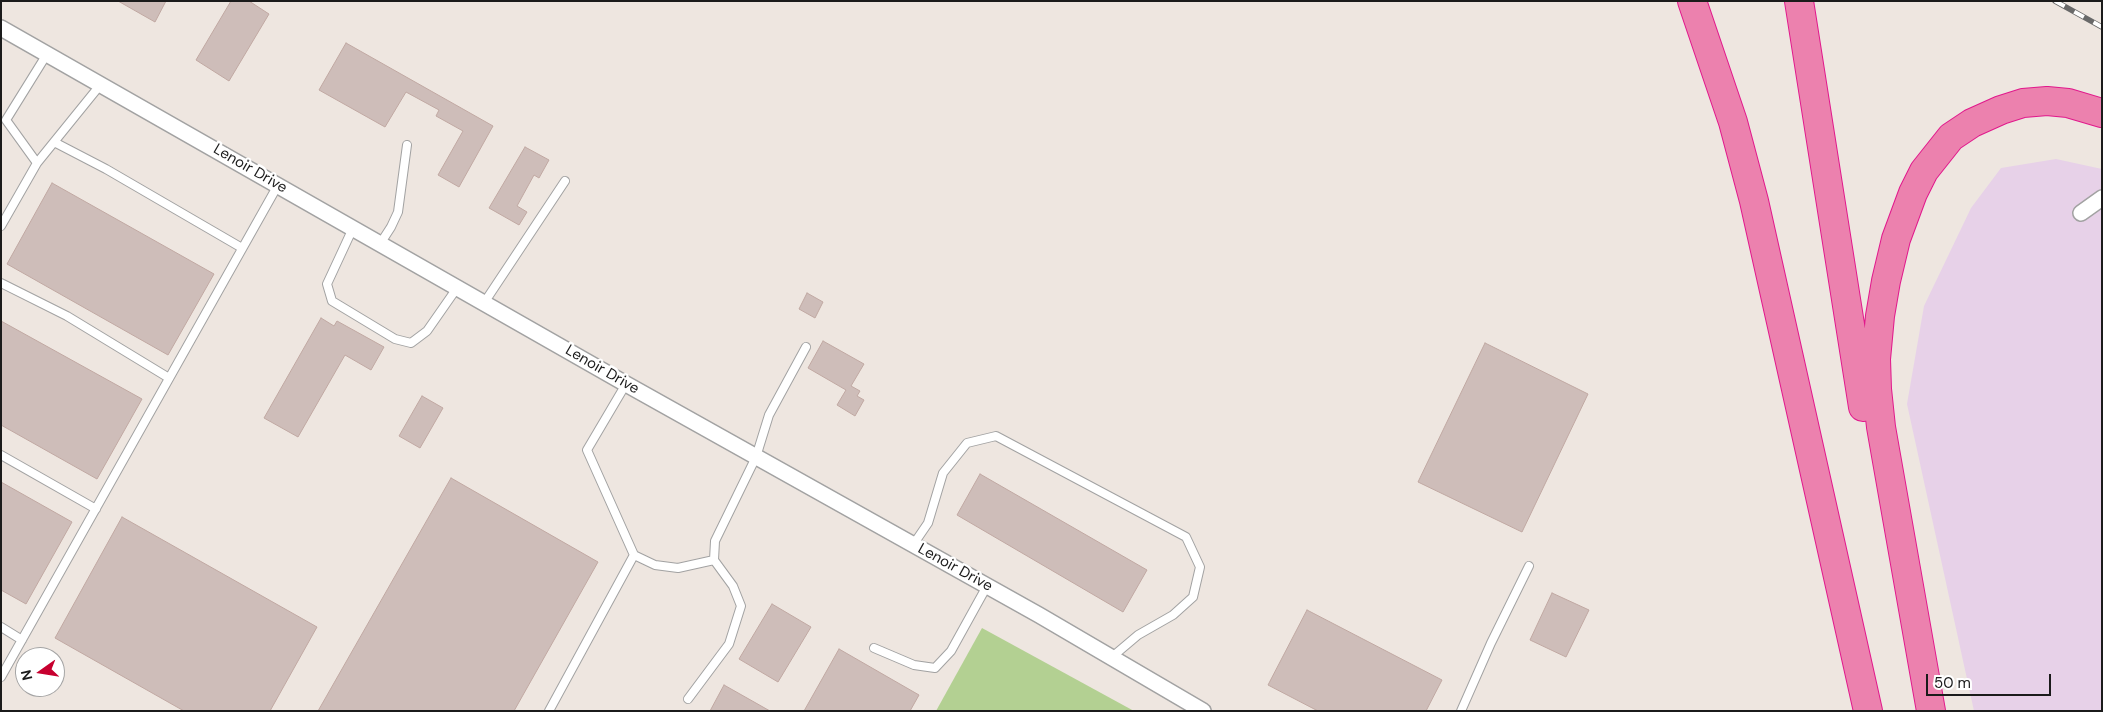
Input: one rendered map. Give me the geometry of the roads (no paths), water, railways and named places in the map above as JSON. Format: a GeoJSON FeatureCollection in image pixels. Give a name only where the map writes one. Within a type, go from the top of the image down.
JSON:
{"type":"FeatureCollection","features":[{"type":"Feature","properties":{"kind":"highway"},"geometry":{"type":"LineString","coordinates":[[1692,1],[1733,122],[1754,201],[1868,711]]}},
{"type":"Feature","properties":{"kind":"highway"},"geometry":{"type":"LineString","coordinates":[[1799,1],[1870,448],[1902,626],[1920,711]]}},
{"type":"Feature","properties":{"kind":"highway"},"geometry":{"type":"LineString","coordinates":[[1931,711],[1881,427],[1877,389],[1876,359],[1880,316],[1896,238],[1913,193],[1924,171],[1938,151],[1952,137],[1972,122],[2023,103],[2047,101],[2068,103],[2102,113]]}},
{"type":"Feature","properties":{"kind":"street","name":"Lenoir Drive"},"geometry":{"type":"LineString","coordinates":[[1,28],[626,384],[987,586],[1204,711]]}},
{"type":"Feature","properties":{"kind":"street"},"geometry":{"type":"LineString","coordinates":[[2081,213],[2102,198]]}},
{"type":"Feature","properties":{"kind":"lane"},"geometry":{"type":"LineString","coordinates":[[37,163],[4,119],[47,54]]}},
{"type":"Feature","properties":{"kind":"lane"},"geometry":{"type":"LineString","coordinates":[[1,226],[37,163],[100,84]]}},
{"type":"Feature","properties":{"kind":"lane"},"geometry":{"type":"LineString","coordinates":[[54,142],[106,169],[242,248]]}},
{"type":"Feature","properties":{"kind":"lane"},"geometry":{"type":"LineString","coordinates":[[380,244],[398,212],[406,145]]}},
{"type":"Feature","properties":{"kind":"lane"},"geometry":{"type":"LineString","coordinates":[[484,303],[565,181]]}},
{"type":"Feature","properties":{"kind":"lane"},"geometry":{"type":"LineString","coordinates":[[1,677],[278,185]]}},
{"type":"Feature","properties":{"kind":"lane"},"geometry":{"type":"LineString","coordinates":[[353,228],[327,284],[332,301],[395,339],[411,343],[428,331],[457,288]]}},
{"type":"Feature","properties":{"kind":"lane"},"geometry":{"type":"LineString","coordinates":[[1,283],[67,316],[169,378]]}},
{"type":"Feature","properties":{"kind":"lane"},"geometry":{"type":"LineString","coordinates":[[688,699],[729,644],[740,606],[733,586],[714,560],[715,541],[756,457],[769,415],[806,347]]}},
{"type":"Feature","properties":{"kind":"lane"},"geometry":{"type":"LineString","coordinates":[[626,384],[587,450],[634,555],[655,565],[678,568],[714,560]]}},
{"type":"Feature","properties":{"kind":"lane"},"geometry":{"type":"LineString","coordinates":[[913,545],[928,523],[943,473],[968,443],[996,436],[1186,537],[1200,567],[1193,597],[1172,615],[1138,635],[1112,657]]}},
{"type":"Feature","properties":{"kind":"lane"},"geometry":{"type":"LineString","coordinates":[[1,455],[96,509]]}},
{"type":"Feature","properties":{"kind":"lane"},"geometry":{"type":"LineString","coordinates":[[548,711],[634,555]]}},
{"type":"Feature","properties":{"kind":"lane"},"geometry":{"type":"LineString","coordinates":[[1461,711],[1491,643],[1530,566]]}},
{"type":"Feature","properties":{"kind":"lane"},"geometry":{"type":"LineString","coordinates":[[874,648],[914,666],[935,668],[951,651],[987,586]]}},
{"type":"Feature","properties":{"kind":"lane"},"geometry":{"type":"LineString","coordinates":[[1,627],[22,640]]}},
{"type":"Feature","properties":{"kind":"railway"},"geometry":{"type":"LineString","coordinates":[[2055,1],[2102,27]]}}]}
